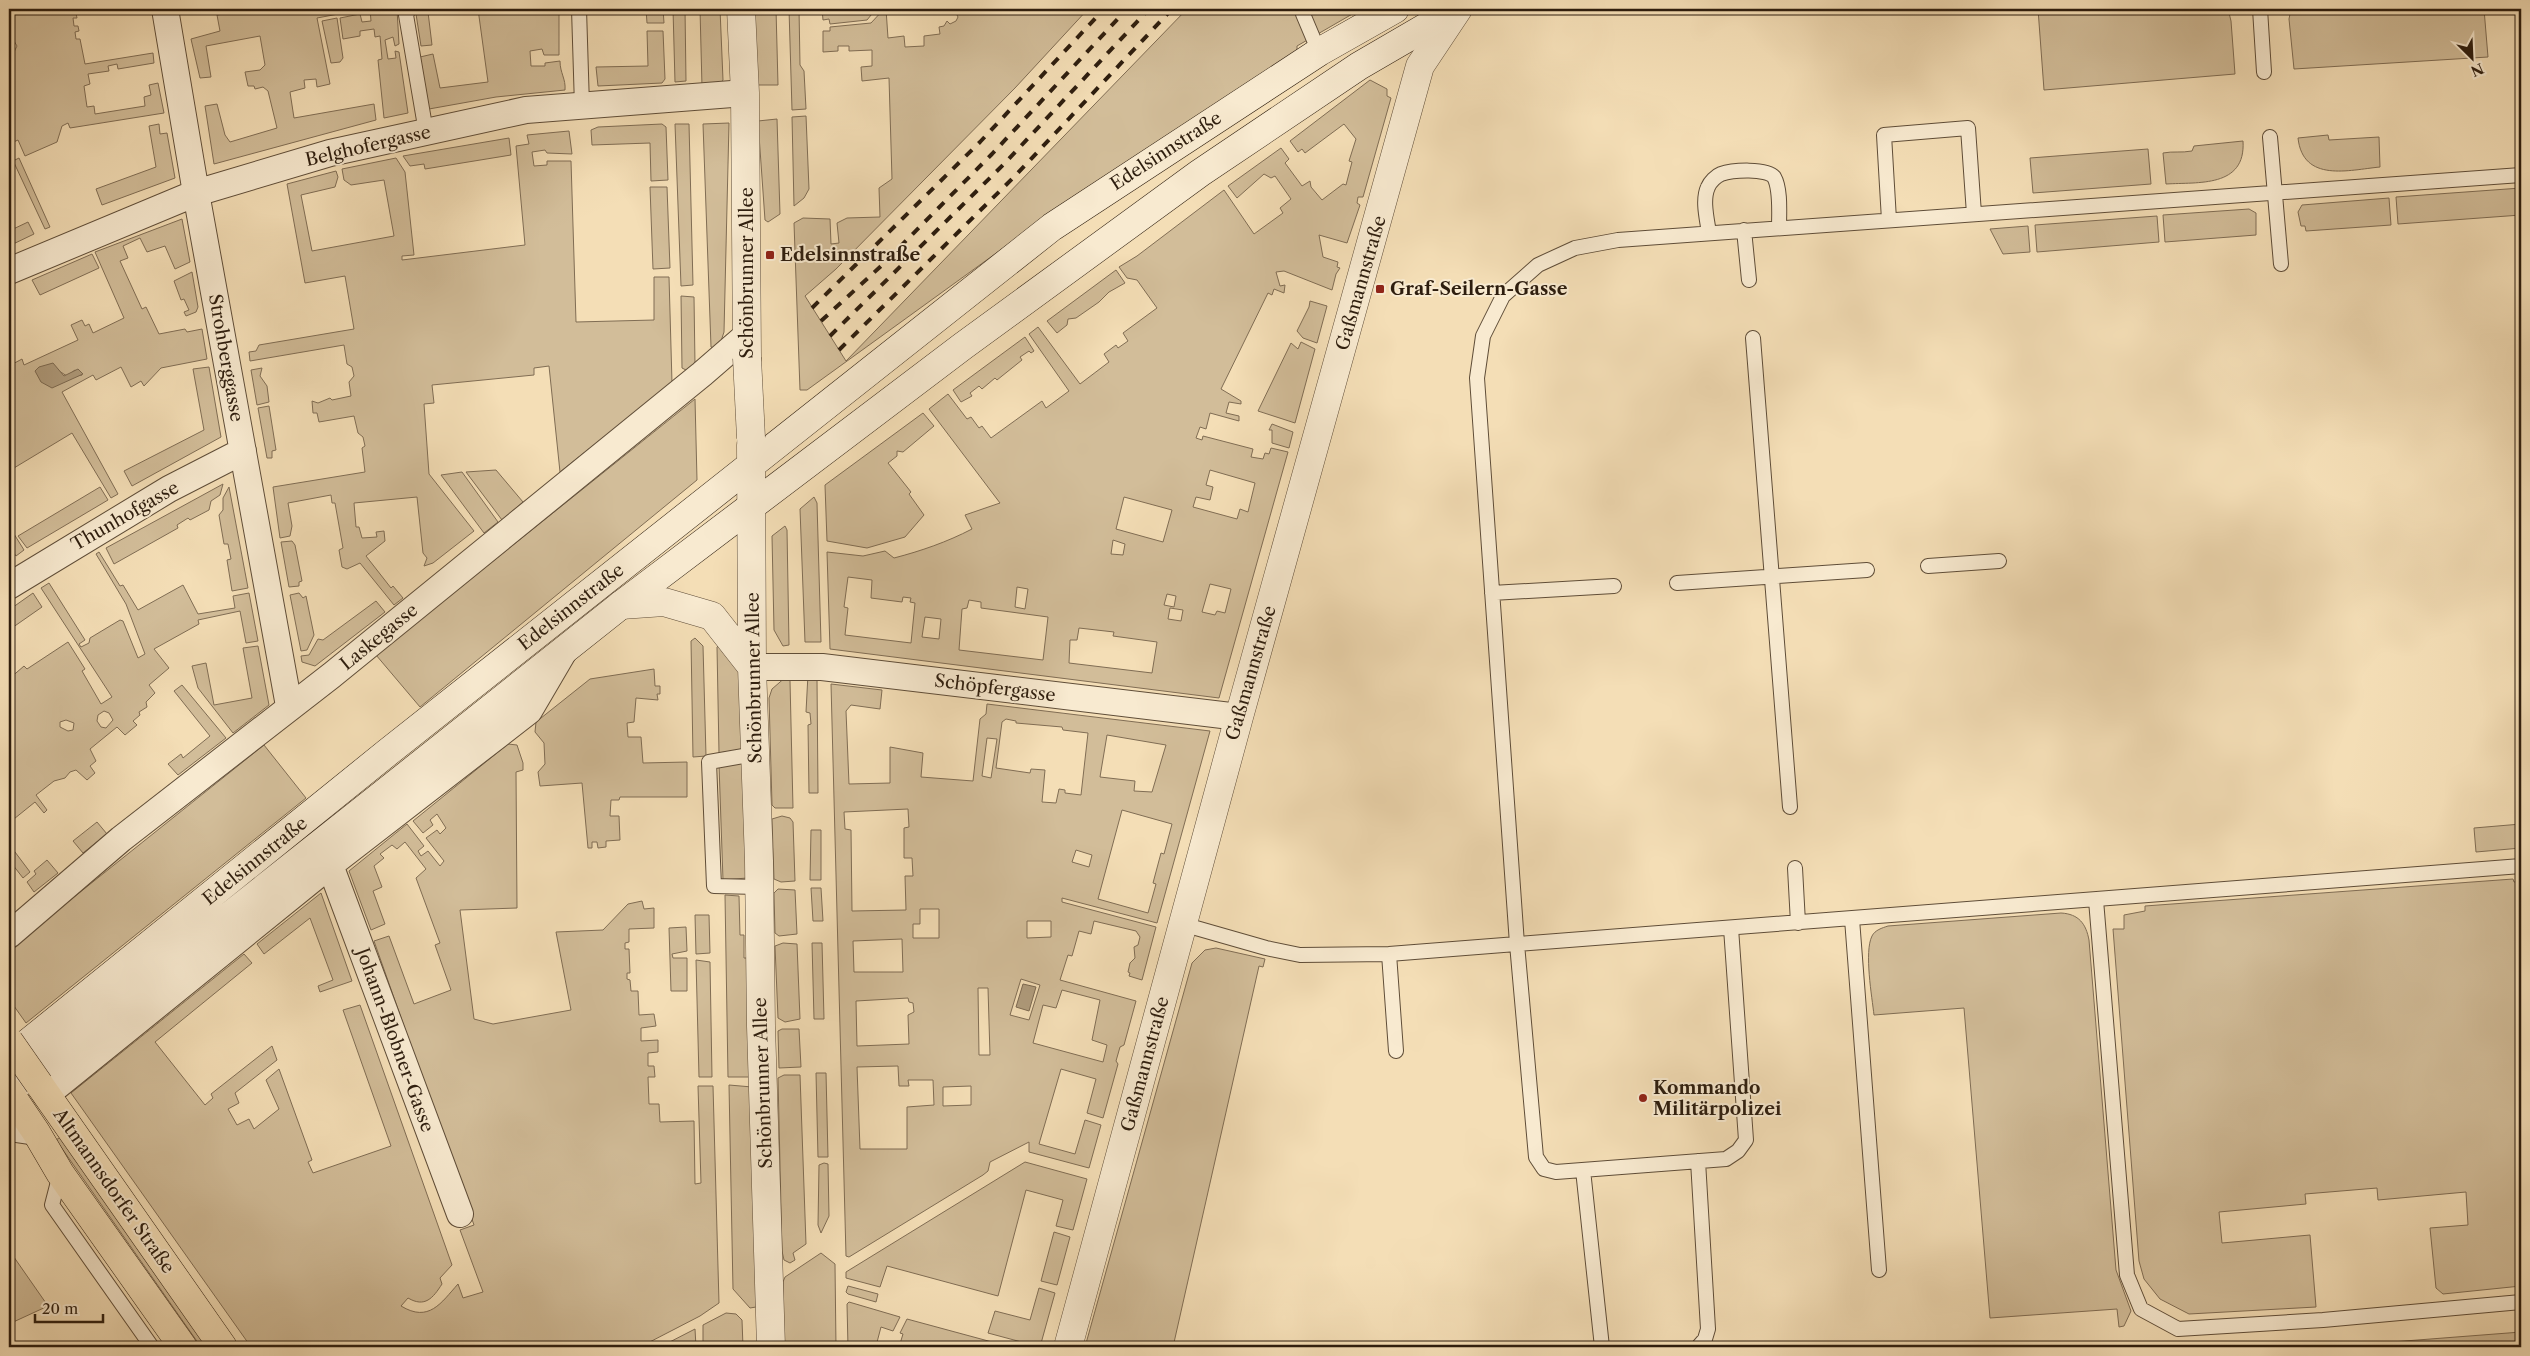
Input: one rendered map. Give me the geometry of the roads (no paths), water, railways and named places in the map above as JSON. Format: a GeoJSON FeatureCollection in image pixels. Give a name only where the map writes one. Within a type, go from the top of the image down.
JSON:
{"type":"FeatureCollection","features":[{"type":"Feature","properties":{"kind":"main road","name":"Schönbrunner Allee"},"geometry":{"type":"LineString","coordinates":[[741,9],[745,93],[747,347],[752,506],[752,667],[771,1347]]}},
{"type":"Feature","properties":{"kind":"main road","name":"Edelsinnstraße"},"geometry":{"type":"LineString","coordinates":[[9,1058],[751,451],[1052,226],[1320,52],[1396,9]]}},
{"type":"Feature","properties":{"kind":"main road","name":"Edelsinnstraße"},"geometry":{"type":"LineString","coordinates":[[11,1103],[621,605],[963,346],[1200,173],[1334,82],[1457,9]]}},
{"type":"Feature","properties":{"kind":"main road","name":"Gaßmannstraße"},"geometry":{"type":"LineString","coordinates":[[1068,1347],[1182,924],[1420,66],[1457,9]]}},
{"type":"Feature","properties":{"kind":"main road"},"geometry":{"type":"LineString","coordinates":[[1358,29],[1371,27],[1390,31],[1401,41],[1420,66]]}},
{"type":"Feature","properties":{"kind":"main road"},"geometry":{"type":"LineString","coordinates":[[621,605],[664,602],[712,616],[752,667]]}},
{"type":"Feature","properties":{"kind":"main road","name":"Altmannsdorfer Straße"},"geometry":{"type":"LineString","coordinates":[[9,1041],[223,1347]]}},
{"type":"Feature","properties":{"kind":"main road","name":"Altmannsdorfer Straße"},"geometry":{"type":"LineString","coordinates":[[11,1103],[36,1132],[60,1173],[183,1347]]}},
{"type":"Feature","properties":{"kind":"street","name":"Strohberggasse"},"geometry":{"type":"LineString","coordinates":[[165,9],[196,193],[289,706]]}},
{"type":"Feature","properties":{"kind":"street","name":"Belghofergasse"},"geometry":{"type":"LineString","coordinates":[[9,271],[196,193],[330,154],[526,110],[745,93]]}},
{"type":"Feature","properties":{"kind":"street","name":"Laskegasse"},"geometry":{"type":"LineString","coordinates":[[9,935],[120,839],[339,669],[702,374],[747,347]]}},
{"type":"Feature","properties":{"kind":"street","name":"Thunhofgasse"},"geometry":{"type":"LineString","coordinates":[[9,586],[169,489],[243,451]]}},
{"type":"Feature","properties":{"kind":"street","name":"Edelsinnstraße"},"geometry":{"type":"LineString","coordinates":[[43,1090],[528,711],[565,650]]}},
{"type":"Feature","properties":{"kind":"street","name":"Schöpfergasse"},"geometry":{"type":"LineString","coordinates":[[752,667],[822,667],[1239,717]]}},
{"type":"Feature","properties":{"kind":"street","name":"Johann-Blobner-Gasse"},"geometry":{"type":"LineString","coordinates":[[330,865],[460,1214]]}},
{"type":"Feature","properties":{"kind":"lane"},"geometry":{"type":"LineString","coordinates":[[409,9],[406,15],[426,132]]}},
{"type":"Feature","properties":{"kind":"lane"},"geometry":{"type":"LineString","coordinates":[[579,9],[582,106]]}},
{"type":"Feature","properties":{"kind":"lane"},"geometry":{"type":"LineString","coordinates":[[1303,9],[1303,14],[1320,52]]}},
{"type":"Feature","properties":{"kind":"lane"},"geometry":{"type":"LineString","coordinates":[[2260,9],[2264,72]]}},
{"type":"Feature","properties":{"kind":"lane"},"geometry":{"type":"LineString","coordinates":[[1889,220],[1884,135],[1968,128],[1974,214]]}},
{"type":"Feature","properties":{"kind":"lane"},"geometry":{"type":"LineString","coordinates":[[2270,137],[2281,264]]}},
{"type":"Feature","properties":{"kind":"lane"},"geometry":{"type":"LineString","coordinates":[[1709,233],[1706,201],[1707,189],[1712,181],[1721,174],[1756,170],[1768,172],[1774,177],[1779,227]]}},
{"type":"Feature","properties":{"kind":"lane"},"geometry":{"type":"LineString","coordinates":[[1731,928],[1746,1140],[1738,1151],[1726,1159],[1556,1172],[1544,1169],[1536,1157],[1517,944],[1477,378],[1483,336],[1504,296],[1538,265],[1575,248],[1618,240],[2521,175]]}},
{"type":"Feature","properties":{"kind":"lane"},"geometry":{"type":"LineString","coordinates":[[1744,230],[1749,280]]}},
{"type":"Feature","properties":{"kind":"lane"},"geometry":{"type":"LineString","coordinates":[[1753,338],[1790,808]]}},
{"type":"Feature","properties":{"kind":"lane"},"geometry":{"type":"LineString","coordinates":[[1928,566],[1999,561]]}},
{"type":"Feature","properties":{"kind":"lane"},"geometry":{"type":"LineString","coordinates":[[1677,582],[1868,570]]}},
{"type":"Feature","properties":{"kind":"lane"},"geometry":{"type":"LineString","coordinates":[[1492,593],[1614,586]]}},
{"type":"Feature","properties":{"kind":"lane"},"geometry":{"type":"LineString","coordinates":[[755,754],[709,762],[714,886],[759,887]]}},
{"type":"Feature","properties":{"kind":"lane"},"geometry":{"type":"LineString","coordinates":[[1182,924],[1266,948],[1300,954],[1389,954],[2521,866]]}},
{"type":"Feature","properties":{"kind":"lane"},"geometry":{"type":"LineString","coordinates":[[1795,868],[1798,923]]}},
{"type":"Feature","properties":{"kind":"lane"},"geometry":{"type":"LineString","coordinates":[[2096,900],[2127,1275],[2141,1309],[2178,1329],[2324,1320],[2521,1302]]}},
{"type":"Feature","properties":{"kind":"lane"},"geometry":{"type":"LineString","coordinates":[[1852,919],[1879,1270]]}},
{"type":"Feature","properties":{"kind":"lane"},"geometry":{"type":"LineString","coordinates":[[1389,954],[1396,1051]]}},
{"type":"Feature","properties":{"kind":"lane"},"geometry":{"type":"LineString","coordinates":[[1698,1161],[1708,1329],[1705,1339],[1698,1347]]}},
{"type":"Feature","properties":{"kind":"lane"},"geometry":{"type":"LineString","coordinates":[[1583,1170],[1602,1347]]}},
{"type":"Feature","properties":{"kind":"lane"},"geometry":{"type":"LineString","coordinates":[[60,1173],[52,1205],[152,1347]]}},
{"type":"Feature","properties":{"kind":"railway"},"geometry":{"type":"LineString","coordinates":[[812,308],[980,142],[1104,9]]}},
{"type":"Feature","properties":{"kind":"railway"},"geometry":{"type":"LineString","coordinates":[[821,321],[880,267],[992,154],[1127,9]]}},
{"type":"Feature","properties":{"kind":"railway"},"geometry":{"type":"LineString","coordinates":[[830,336],[1004,164],[1149,9]]}},
{"type":"Feature","properties":{"kind":"railway"},"geometry":{"type":"LineString","coordinates":[[839,350],[1015,176],[1172,9]]}},
{"type":"Feature","properties":{"kind":"place","name":"Edelsinnstraße"},"geometry":{"type":"Point","coordinates":[770,255]}},
{"type":"Feature","properties":{"kind":"place","name":"Graf-Seilern-Gasse"},"geometry":{"type":"Point","coordinates":[1380,289]}},
{"type":"Feature","properties":{"kind":"place","name":"Kommando Militärpolizei"},"geometry":{"type":"Point","coordinates":[1643,1098]}}]}
